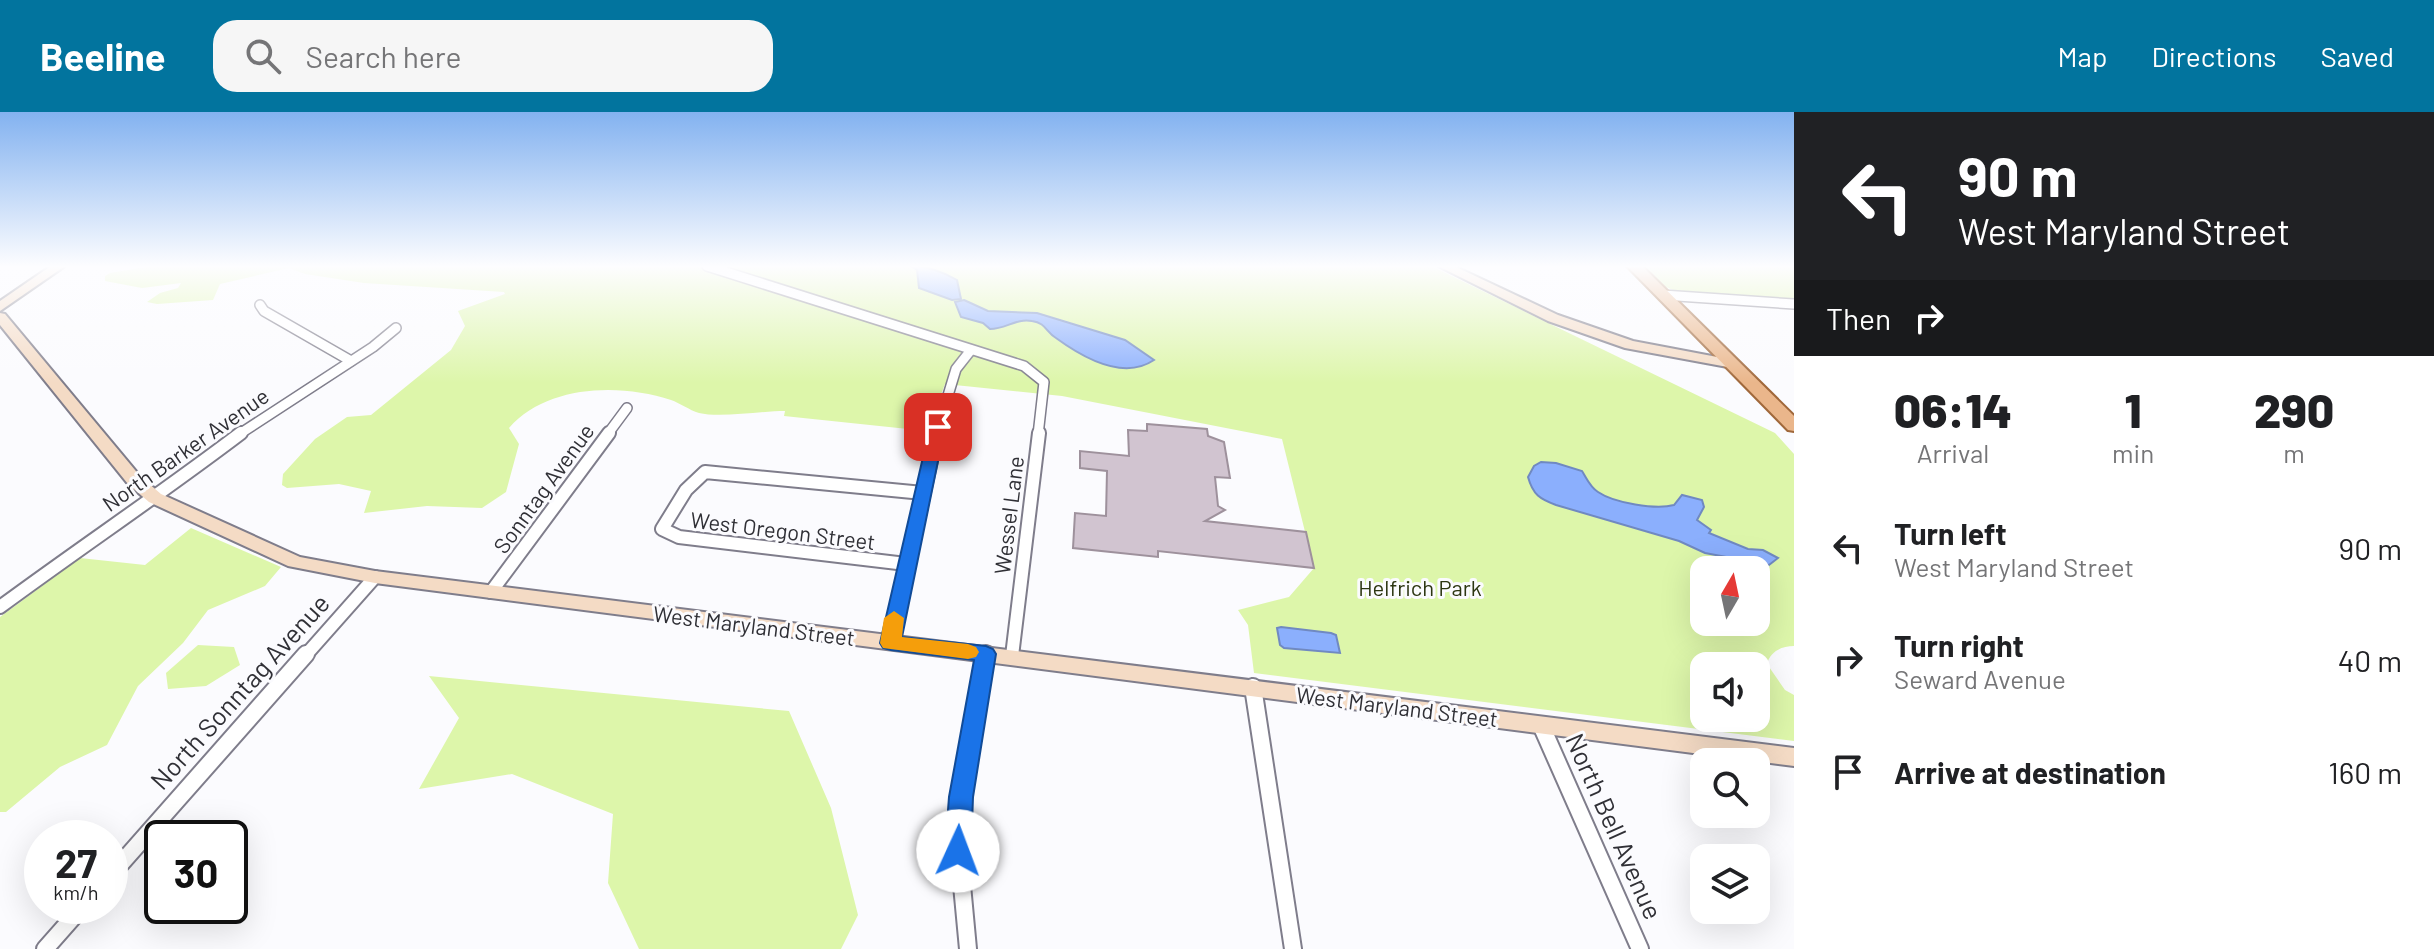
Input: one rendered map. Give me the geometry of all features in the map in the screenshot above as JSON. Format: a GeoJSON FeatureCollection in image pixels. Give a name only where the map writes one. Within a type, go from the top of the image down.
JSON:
{"type":"FeatureCollection","features":[{"type":"Feature","properties":{"kind":"main road"},"geometry":{"type":"LineString","coordinates":[[1673,305],[1794,426]]}},
{"type":"Feature","properties":{"kind":"street"},"geometry":{"type":"LineString","coordinates":[[260,305],[264,311],[351,361]]}},
{"type":"Feature","properties":{"kind":"street"},"geometry":{"type":"LineString","coordinates":[[830,305],[971,350],[956,369],[947,397],[906,564],[891,643]]}},
{"type":"Feature","properties":{"kind":"street"},"geometry":{"type":"LineString","coordinates":[[1526,305],[1617,340],[1733,364]]}},
{"type":"Feature","properties":{"kind":"street","name":"West Maryland Street"},"geometry":{"type":"LineString","coordinates":[[0,317],[134,480],[155,498],[295,562],[375,577],[1794,757]]}},
{"type":"Feature","properties":{"kind":"street","name":"North Barker Avenue"},"geometry":{"type":"LineString","coordinates":[[0,607],[83,545],[155,498],[247,428],[390,335],[396,328]]}},
{"type":"Feature","properties":{"kind":"street","name":"Wessel Lane"},"geometry":{"type":"LineString","coordinates":[[971,350],[1024,366],[1042,379],[1044,388],[1012,657]]}},
{"type":"Feature","properties":{"kind":"street","name":"Sonntag Avenue"},"geometry":{"type":"LineString","coordinates":[[491,592],[627,408]]}},
{"type":"Feature","properties":{"kind":"street","name":"West Oregon Street"},"geometry":{"type":"LineString","coordinates":[[906,564],[679,537],[662,529],[678,501],[696,478],[705,472],[923,493]]}},
{"type":"Feature","properties":{"kind":"street","name":"North Sonntag Avenue"},"geometry":{"type":"LineString","coordinates":[[128,856],[375,577]]}},
{"type":"Feature","properties":{"kind":"street"},"geometry":{"type":"LineString","coordinates":[[968,949],[957,832],[986,654]]}},
{"type":"Feature","properties":{"kind":"street"},"geometry":{"type":"LineString","coordinates":[[1253,687],[1293,949]]}},
{"type":"Feature","properties":{"kind":"street","name":"North Bell Avenue"},"geometry":{"type":"LineString","coordinates":[[1541,725],[1640,949]]}},
{"type":"Feature","properties":{"kind":"street"},"geometry":{"type":"LineString","coordinates":[[45,949],[67,924]]}},
{"type":"Feature","properties":{"kind":"green space","name":"Helfrich Park"},"geometry":{"type":"Polygon","coordinates":[[[474,305],[1511,305],[1775,433],[1794,454],[1794,646],[1777,650],[1770,658],[1770,652],[1690,652],[1690,728],[1254,673],[1248,625],[1238,610],[1289,597],[1314,568],[1282,439],[1062,396],[945,384],[927,431],[784,416],[785,411],[729,415],[699,413],[651,395],[607,390],[585,392],[543,403],[509,428],[519,444],[506,492],[482,508],[427,506],[364,513],[371,491],[339,484],[287,488],[282,485],[283,474],[315,439],[347,417],[371,415],[451,350],[465,326],[458,311],[474,305]]]}},
{"type":"Feature","properties":{"kind":"green space"},"geometry":{"type":"Polygon","coordinates":[[[191,528],[281,567],[265,586],[208,610],[183,643],[138,686],[107,745],[60,767],[6,812],[0,812],[0,617],[80,558],[145,565],[191,528]]]}},
{"type":"Feature","properties":{"kind":"green space"},"geometry":{"type":"Polygon","coordinates":[[[198,645],[234,647],[240,665],[206,686],[168,689],[166,673],[198,645]]]}},
{"type":"Feature","properties":{"kind":"green space"},"geometry":{"type":"Polygon","coordinates":[[[1770,668],[1785,690],[1794,695],[1794,741],[1723,732],[1770,732],[1770,668]]]}},
{"type":"Feature","properties":{"kind":"green space"},"geometry":{"type":"Polygon","coordinates":[[[429,676],[789,711],[831,808],[858,915],[841,949],[639,949],[608,883],[613,814],[512,774],[419,789],[459,718],[429,676]]]}},
{"type":"Feature","properties":{"kind":"water"},"geometry":{"type":"Polygon","coordinates":[[[956,305],[975,305],[988,311],[1037,313],[1125,340],[1154,360],[1142,366],[1116,367],[1090,359],[1032,321],[990,329],[983,323],[961,317],[956,305]]]}},
{"type":"Feature","properties":{"kind":"water"},"geometry":{"type":"Polygon","coordinates":[[[1541,462],[1556,463],[1582,471],[1595,490],[1624,502],[1666,506],[1674,505],[1682,495],[1702,500],[1704,507],[1697,520],[1711,530],[1709,533],[1748,549],[1763,550],[1778,558],[1770,564],[1770,556],[1705,553],[1679,541],[1550,503],[1535,492],[1530,483],[1528,477],[1534,466],[1541,462]]]}},
{"type":"Feature","properties":{"kind":"water"},"geometry":{"type":"Polygon","coordinates":[[[1277,628],[1336,635],[1340,653],[1284,648],[1280,645],[1277,628]]]}},
{"type":"Feature","properties":{"kind":"building"},"geometry":{"type":"Polygon","coordinates":[[[1147,424],[1207,429],[1208,436],[1224,442],[1230,478],[1215,477],[1218,506],[1225,510],[1205,521],[1306,532],[1314,568],[1158,551],[1158,557],[1073,548],[1075,513],[1106,516],[1107,471],[1080,468],[1080,451],[1129,456],[1128,430],[1147,431],[1147,424]]]}},
{"type":"Feature","properties":{"kind":"slow traffic"},"geometry":{"type":"LineString","coordinates":[[894,618],[891,643],[968,652]]}},
{"type":"Feature","properties":{"kind":"route"},"geometry":{"type":"LineString","coordinates":[[938,427],[891,643],[986,654],[961,797],[958,851]]}}]}
